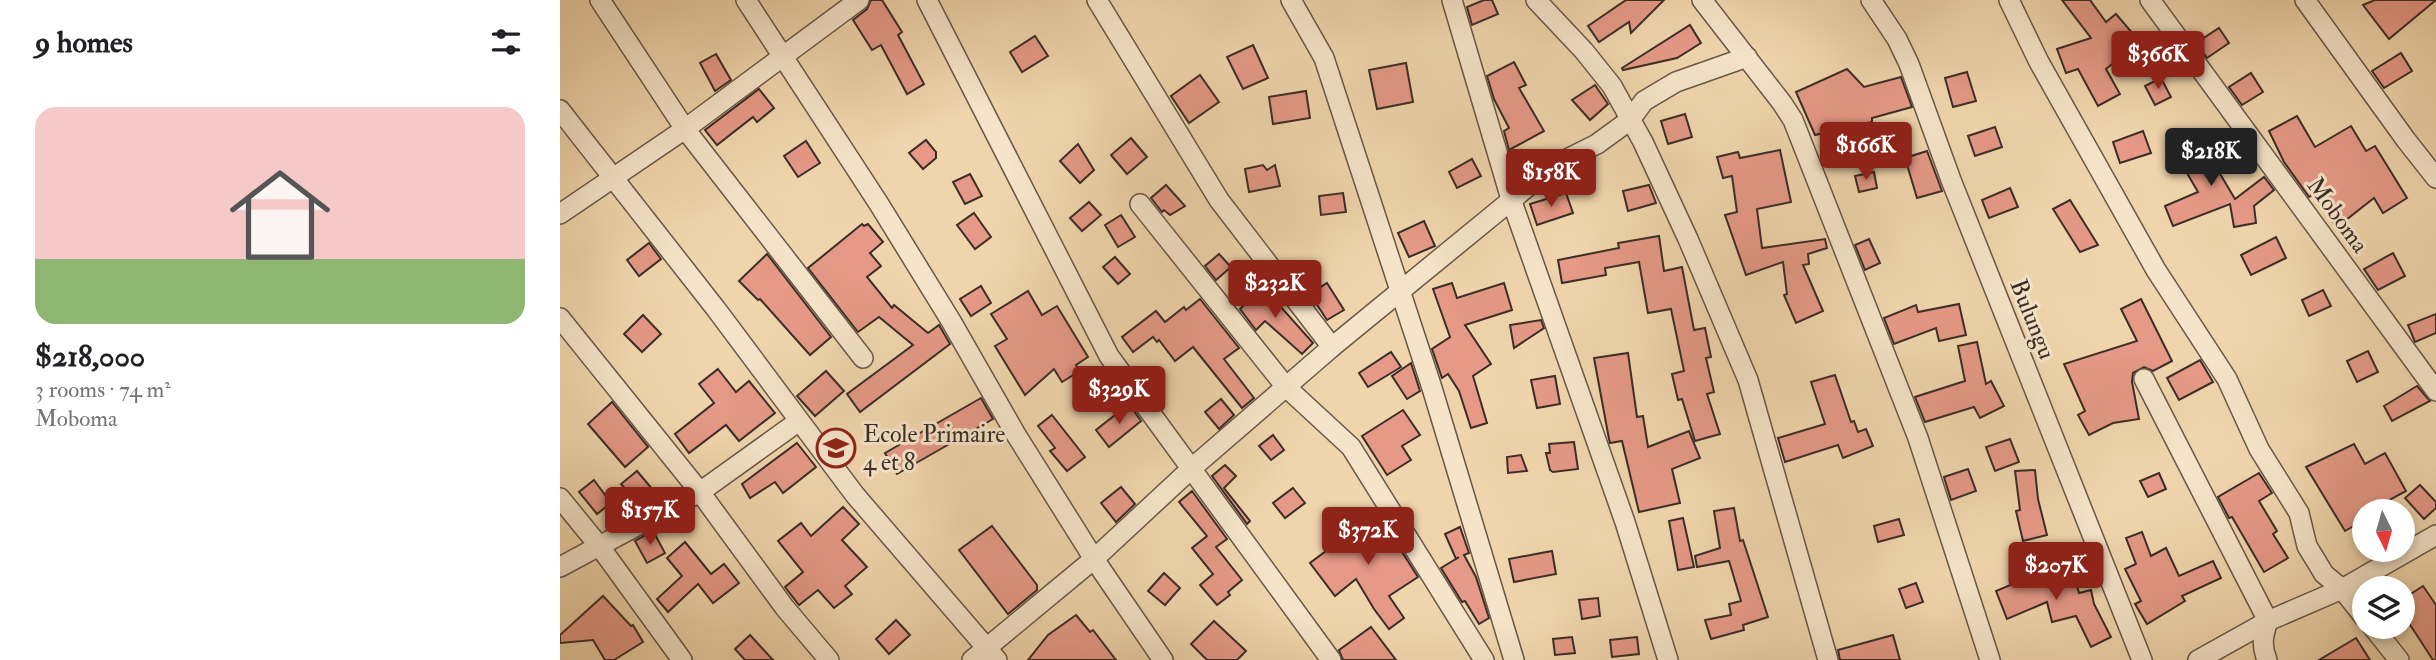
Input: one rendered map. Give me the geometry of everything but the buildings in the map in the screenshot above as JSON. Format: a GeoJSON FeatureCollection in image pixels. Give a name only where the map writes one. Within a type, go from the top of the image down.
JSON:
{"type":"FeatureCollection","features":[{"type":"Feature","properties":{"kind":"street"},"geometry":{"type":"LineString","coordinates":[[600,0],[685,129],[863,358]]}},
{"type":"Feature","properties":{"kind":"street"},"geometry":{"type":"LineString","coordinates":[[746,0],[951,321],[1015,433],[1094,559],[1163,660]]}},
{"type":"Feature","properties":{"kind":"street"},"geometry":{"type":"LineString","coordinates":[[560,214],[685,129],[859,0]]}},
{"type":"Feature","properties":{"kind":"street"},"geometry":{"type":"LineString","coordinates":[[927,0],[1109,356],[1331,660]]}},
{"type":"Feature","properties":{"kind":"street"},"geometry":{"type":"LineString","coordinates":[[1097,0],[1219,200],[1332,347]]}},
{"type":"Feature","properties":{"kind":"street"},"geometry":{"type":"LineString","coordinates":[[1291,0],[1324,58],[1432,388],[1514,660]]}},
{"type":"Feature","properties":{"kind":"street"},"geometry":{"type":"LineString","coordinates":[[1452,0],[1511,199],[1625,522],[1668,660]]}},
{"type":"Feature","properties":{"kind":"street"},"geometry":{"type":"LineString","coordinates":[[1536,0],[1584,51],[1612,86],[1688,239],[1748,380],[1828,660]]}},
{"type":"Feature","properties":{"kind":"street"},"geometry":{"type":"LineString","coordinates":[[1702,0],[1793,121],[1918,439],[1990,660]]}},
{"type":"Feature","properties":{"kind":"street","name":"Bulungu"},"geometry":{"type":"LineString","coordinates":[[1871,0],[1897,39],[1909,64],[1951,180],[2142,660]]}},
{"type":"Feature","properties":{"kind":"street"},"geometry":{"type":"LineString","coordinates":[[2009,0],[2039,62],[2156,270],[2227,379],[2259,449],[2299,513],[2307,546],[2324,574],[2352,602]]}},
{"type":"Feature","properties":{"kind":"street","name":"Moboma"},"geometry":{"type":"LineString","coordinates":[[2150,0],[2436,391]]}},
{"type":"Feature","properties":{"kind":"street"},"geometry":{"type":"LineString","coordinates":[[2305,0],[2406,141],[2436,178]]}},
{"type":"Feature","properties":{"kind":"street"},"geometry":{"type":"LineString","coordinates":[[560,110],[716,309],[855,495],[985,656],[1192,468],[1332,347],[1511,199],[1553,166],[1597,144],[1630,120],[1644,101],[1676,82],[1747,57]]}},
{"type":"Feature","properties":{"kind":"street"},"geometry":{"type":"LineString","coordinates":[[1140,204],[1286,387],[1350,447],[1484,660]]}},
{"type":"Feature","properties":{"kind":"street"},"geometry":{"type":"LineString","coordinates":[[560,318],[700,492],[785,608],[829,660]]}},
{"type":"Feature","properties":{"kind":"street"},"geometry":{"type":"LineString","coordinates":[[2144,379],[2268,621],[2262,649],[2267,660]]}},
{"type":"Feature","properties":{"kind":"street"},"geometry":{"type":"LineString","coordinates":[[560,567],[700,492],[799,421]]}},
{"type":"Feature","properties":{"kind":"street"},"geometry":{"type":"LineString","coordinates":[[560,498],[600,547],[682,660]]}},
{"type":"Feature","properties":{"kind":"street"},"geometry":{"type":"LineString","coordinates":[[2198,660],[2268,621],[2342,589],[2436,535]]}},
{"type":"Feature","properties":{"kind":"street"},"geometry":{"type":"LineString","coordinates":[[2382,639],[2399,660]]}},
{"type":"Feature","properties":{"kind":"place","name":"Ecole Primaire 4 et 8"},"geometry":{"type":"Point","coordinates":[836,448]}}]}
